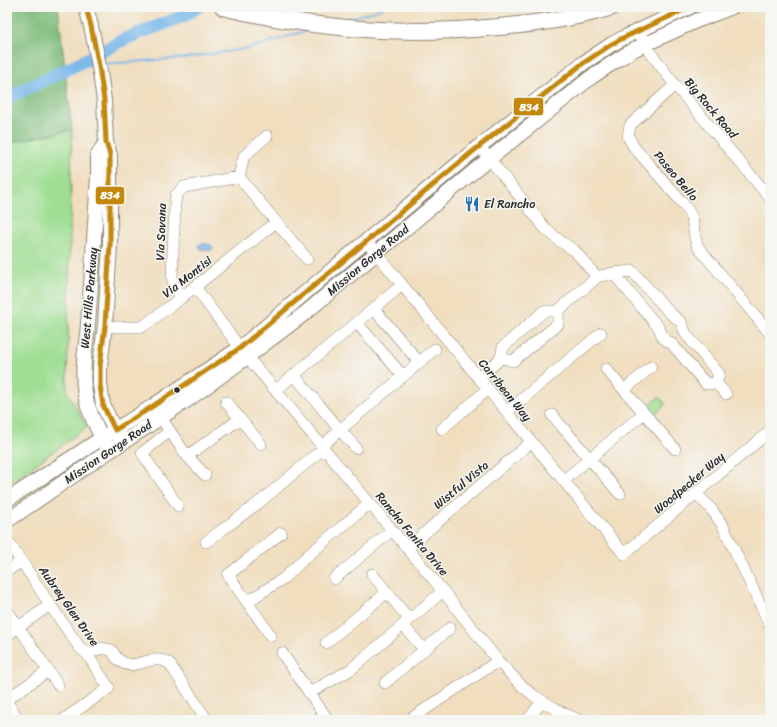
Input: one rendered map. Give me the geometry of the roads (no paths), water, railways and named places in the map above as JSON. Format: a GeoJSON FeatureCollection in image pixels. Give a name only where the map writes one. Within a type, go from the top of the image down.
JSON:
{"type":"FeatureCollection","features":[{"type":"Feature","properties":{"kind":"highway"},"geometry":{"type":"LineString","coordinates":[[223,7],[235,11],[296,22],[352,29],[418,32],[518,26],[562,19],[612,7]]}},
{"type":"Feature","properties":{"kind":"main road","name":"West Hills Parkway"},"geometry":{"type":"LineString","coordinates":[[86,7],[100,66],[106,142],[110,155],[110,244],[105,326],[100,365],[100,385],[104,405],[122,443]]}},
{"type":"Feature","properties":{"kind":"main road","name":"Mission Gorge Road"},"geometry":{"type":"LineString","coordinates":[[7,521],[110,450],[161,418],[243,352],[263,329],[366,241],[480,146],[582,64],[612,44],[690,7]]}},
{"type":"Feature","properties":{"kind":"main road","name":"Mission Gorge Road"},"geometry":{"type":"LineString","coordinates":[[7,500],[102,438],[304,314],[489,158],[590,78],[620,58],[646,44],[696,21],[732,7]]}},
{"type":"Feature","properties":{"kind":"main road","name":"West Hills Parkway"},"geometry":{"type":"LineString","coordinates":[[106,142],[98,155],[98,183],[84,364],[84,386],[88,406],[93,420],[110,450]]}},
{"type":"Feature","properties":{"kind":"main road"},"geometry":{"type":"LineString","coordinates":[[416,219],[414,214],[415,210],[434,194],[436,188],[434,184]]}},
{"type":"Feature","properties":{"kind":"street","name":"Big Rock Road"},"geometry":{"type":"LineString","coordinates":[[638,31],[675,85],[770,198]]}},
{"type":"Feature","properties":{"kind":"street","name":"Paseo Bello"},"geometry":{"type":"LineString","coordinates":[[675,85],[630,125],[628,136],[633,146],[686,207],[692,218],[694,238],[698,247],[768,331]]}},
{"type":"Feature","properties":{"kind":"street"},"geometry":{"type":"LineString","coordinates":[[266,136],[244,156],[239,177],[307,259]]}},
{"type":"Feature","properties":{"kind":"street"},"geometry":{"type":"LineString","coordinates":[[480,146],[545,228],[561,242],[574,250],[597,277]]}},
{"type":"Feature","properties":{"kind":"street","name":"Via Sovana"},"geometry":{"type":"LineString","coordinates":[[181,298],[174,285],[172,277],[174,204],[176,195],[184,187],[239,177]]}},
{"type":"Feature","properties":{"kind":"street","name":"Via Montisi"},"geometry":{"type":"LineString","coordinates":[[105,326],[142,327],[196,287],[276,222]]}},
{"type":"Feature","properties":{"kind":"street","name":"Carribean Way"},"geometry":{"type":"LineString","coordinates":[[366,241],[624,554]]}},
{"type":"Feature","properties":{"kind":"street"},"geometry":{"type":"LineString","coordinates":[[479,378],[501,358],[503,347],[544,311],[558,311],[597,277],[632,271],[671,314],[681,322],[686,334],[719,374],[716,382]]}},
{"type":"Feature","properties":{"kind":"street"},"geometry":{"type":"LineString","coordinates":[[616,273],[659,328],[663,338],[672,344],[706,384],[716,382]]}},
{"type":"Feature","properties":{"kind":"street"},"geometry":{"type":"LineString","coordinates":[[276,390],[402,285]]}},
{"type":"Feature","properties":{"kind":"street","name":"Rancho Fanita Drive"},"geometry":{"type":"LineString","coordinates":[[196,287],[243,352],[443,591],[498,661],[523,687],[542,701],[559,711],[580,720]]}},
{"type":"Feature","properties":{"kind":"street"},"geometry":{"type":"LineString","coordinates":[[374,309],[419,362]]}},
{"type":"Feature","properties":{"kind":"street"},"geometry":{"type":"LineString","coordinates":[[501,358],[514,361],[558,324],[558,311]]}},
{"type":"Feature","properties":{"kind":"street"},"geometry":{"type":"LineString","coordinates":[[357,323],[403,376]]}},
{"type":"Feature","properties":{"kind":"street"},"geometry":{"type":"LineString","coordinates":[[672,344],[680,339],[685,331]]}},
{"type":"Feature","properties":{"kind":"street"},"geometry":{"type":"LineString","coordinates":[[507,412],[601,333]]}},
{"type":"Feature","properties":{"kind":"street"},"geometry":{"type":"LineString","coordinates":[[206,542],[261,501],[323,447],[340,430],[435,349]]}},
{"type":"Feature","properties":{"kind":"street"},"geometry":{"type":"LineString","coordinates":[[624,390],[651,367]]}},
{"type":"Feature","properties":{"kind":"street"},"geometry":{"type":"LineString","coordinates":[[606,369],[675,449]]}},
{"type":"Feature","properties":{"kind":"street"},"geometry":{"type":"LineString","coordinates":[[294,375],[356,448]]}},
{"type":"Feature","properties":{"kind":"street"},"geometry":{"type":"LineString","coordinates":[[716,382],[726,394]]}},
{"type":"Feature","properties":{"kind":"street"},"geometry":{"type":"LineString","coordinates":[[442,429],[488,389]]}},
{"type":"Feature","properties":{"kind":"street"},"geometry":{"type":"LineString","coordinates":[[226,402],[261,444]]}},
{"type":"Feature","properties":{"kind":"street"},"geometry":{"type":"LineString","coordinates":[[563,481],[644,413]]}},
{"type":"Feature","properties":{"kind":"street"},"geometry":{"type":"LineString","coordinates":[[552,415],[620,494]]}},
{"type":"Feature","properties":{"kind":"street"},"geometry":{"type":"LineString","coordinates":[[161,418],[187,456],[205,475]]}},
{"type":"Feature","properties":{"kind":"street"},"geometry":{"type":"LineString","coordinates":[[187,456],[240,419]]}},
{"type":"Feature","properties":{"kind":"street"},"geometry":{"type":"LineString","coordinates":[[170,431],[142,452],[178,506]]}},
{"type":"Feature","properties":{"kind":"street","name":"Woodpecker Way"},"geometry":{"type":"LineString","coordinates":[[624,554],[770,432]]}},
{"type":"Feature","properties":{"kind":"street","name":"Wistful Vista"},"geometry":{"type":"LineString","coordinates":[[407,548],[531,442]]}},
{"type":"Feature","properties":{"kind":"street"},"geometry":{"type":"LineString","coordinates":[[696,493],[712,510],[723,526],[770,624]]}},
{"type":"Feature","properties":{"kind":"street"},"geometry":{"type":"LineString","coordinates":[[247,602],[284,578],[306,557],[370,503]]}},
{"type":"Feature","properties":{"kind":"street"},"geometry":{"type":"LineString","coordinates":[[334,579],[392,530]]}},
{"type":"Feature","properties":{"kind":"street"},"geometry":{"type":"LineString","coordinates":[[271,636],[228,575],[281,533]]}},
{"type":"Feature","properties":{"kind":"street","name":"Aubrey Glen Drive"},"geometry":{"type":"LineString","coordinates":[[7,540],[50,605],[80,648],[87,654],[109,688],[62,720]]}},
{"type":"Feature","properties":{"kind":"street"},"geometry":{"type":"LineString","coordinates":[[7,571],[22,562]]}},
{"type":"Feature","properties":{"kind":"street"},"geometry":{"type":"LineString","coordinates":[[372,574],[387,592],[424,650]]}},
{"type":"Feature","properties":{"kind":"street"},"geometry":{"type":"LineString","coordinates":[[309,693],[350,670],[443,591]]}},
{"type":"Feature","properties":{"kind":"street"},"geometry":{"type":"LineString","coordinates":[[326,643],[387,592]]}},
{"type":"Feature","properties":{"kind":"street"},"geometry":{"type":"LineString","coordinates":[[7,635],[50,605]]}},
{"type":"Feature","properties":{"kind":"street"},"geometry":{"type":"LineString","coordinates":[[7,610],[58,686]]}},
{"type":"Feature","properties":{"kind":"street"},"geometry":{"type":"LineString","coordinates":[[385,683],[450,628]]}},
{"type":"Feature","properties":{"kind":"street"},"geometry":{"type":"LineString","coordinates":[[87,654],[101,648],[111,650],[120,661],[129,665],[138,664],[147,660],[159,659],[169,663],[207,720]]}},
{"type":"Feature","properties":{"kind":"street"},"geometry":{"type":"LineString","coordinates":[[282,653],[328,720]]}},
{"type":"Feature","properties":{"kind":"street"},"geometry":{"type":"LineString","coordinates":[[409,720],[498,661]]}},
{"type":"Feature","properties":{"kind":"street"},"geometry":{"type":"LineString","coordinates":[[7,699],[48,671]]}},
{"type":"Feature","properties":{"kind":"street"},"geometry":{"type":"LineString","coordinates":[[528,720],[542,701]]}},
{"type":"Feature","properties":{"kind":"street"},"geometry":{"type":"LineString","coordinates":[[7,702],[15,714]]}},
{"type":"Feature","properties":{"kind":"water"},"geometry":{"type":"Polygon","coordinates":[[[203,243],[211,245],[214,248],[209,251],[205,249],[202,250],[198,245],[203,243]]]}},
{"type":"Feature","properties":{"kind":"waterway"},"geometry":{"type":"LineString","coordinates":[[7,98],[72,67],[125,39],[184,16],[198,7]]}},
{"type":"Feature","properties":{"kind":"waterway"},"geometry":{"type":"LineString","coordinates":[[343,20],[384,7]]}},
{"type":"Feature","properties":{"kind":"waterway"},"geometry":{"type":"LineString","coordinates":[[104,64],[185,58],[250,48],[306,31]]}},
{"type":"Feature","properties":{"kind":"waterway"},"geometry":{"type":"LineString","coordinates":[[72,67],[94,65]]}},
{"type":"Feature","properties":{"kind":"place","name":"El Rancho"},"geometry":{"type":"Point","coordinates":[472,204]}}]}
